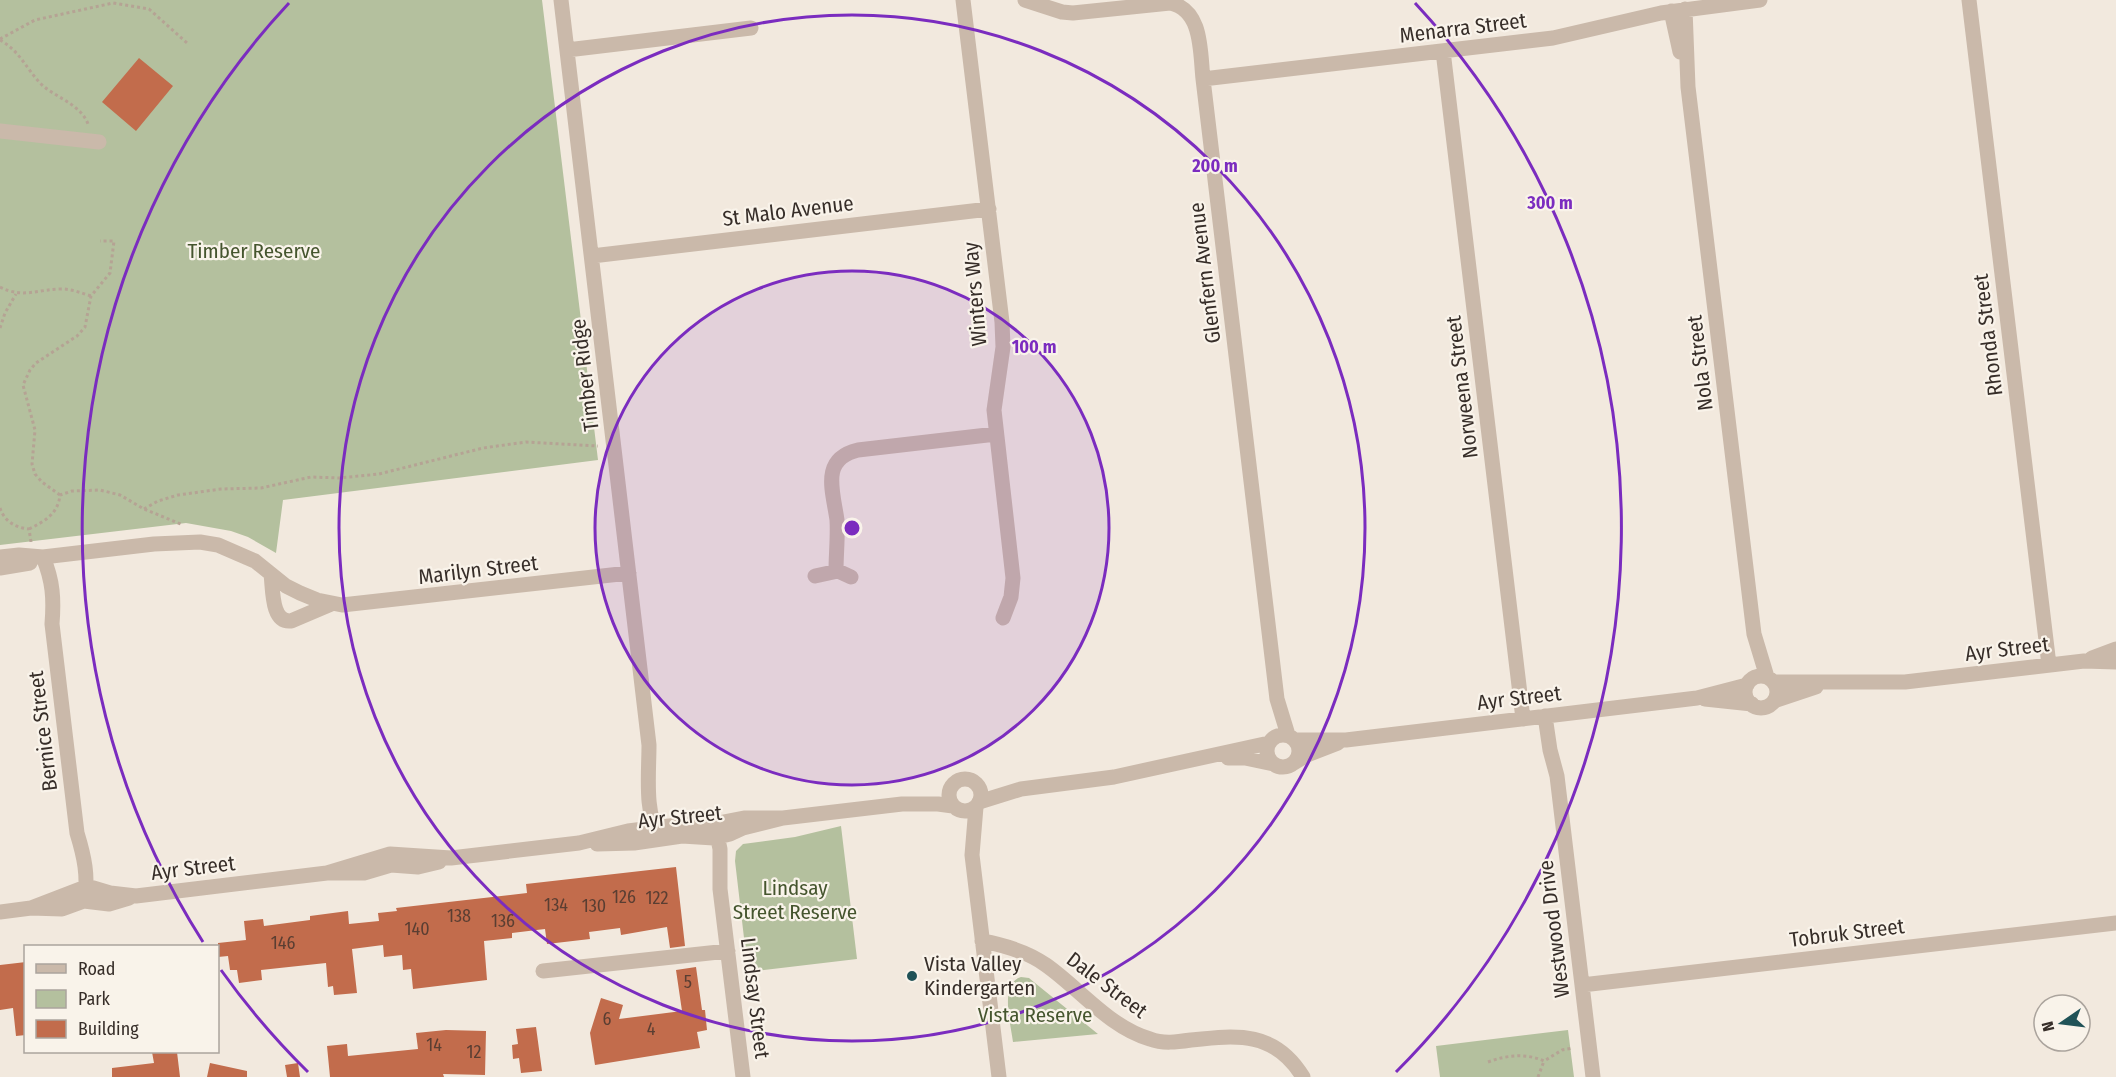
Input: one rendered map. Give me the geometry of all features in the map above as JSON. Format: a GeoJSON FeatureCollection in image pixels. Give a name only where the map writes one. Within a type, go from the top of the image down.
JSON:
{"type":"FeatureCollection","features":[{"type":"Feature","properties":{"kind":"street","name":"Timber Ridge"},"geometry":{"type":"LineString","coordinates":[[561,0],[649,745],[650,793],[659,831]]}},
{"type":"Feature","properties":{"kind":"street","name":"Winters Way"},"geometry":{"type":"LineString","coordinates":[[963,0],[1003,336],[994,396],[996,434],[1013,578],[1011,597],[1003,618]]}},
{"type":"Feature","properties":{"kind":"street","name":"Glenfern Avenue"},"geometry":{"type":"LineString","coordinates":[[1024,0],[1062,12],[1073,13],[1176,4],[1189,13],[1194,20],[1197,29],[1277,699],[1292,738]]}},
{"type":"Feature","properties":{"kind":"street","name":"Menarra Street"},"geometry":{"type":"LineString","coordinates":[[1203,79],[1553,38],[1678,10],[1760,0]]}},
{"type":"Feature","properties":{"kind":"street","name":"Rhonda Street"},"geometry":{"type":"LineString","coordinates":[[1969,0],[2049,665]]}},
{"type":"Feature","properties":{"kind":"street","name":"Nola Street"},"geometry":{"type":"LineString","coordinates":[[1678,10],[1754,634],[1770,680]]}},
{"type":"Feature","properties":{"kind":"street"},"geometry":{"type":"LineString","coordinates":[[567,50],[751,28]]}},
{"type":"Feature","properties":{"kind":"street","name":"Norweena Street"},"geometry":{"type":"LineString","coordinates":[[1443,51],[1523,719]]}},
{"type":"Feature","properties":{"kind":"street"},"geometry":{"type":"LineString","coordinates":[[0,131],[99,142]]}},
{"type":"Feature","properties":{"kind":"street","name":"St Malo Avenue"},"geometry":{"type":"LineString","coordinates":[[592,256],[988,209]]}},
{"type":"Feature","properties":{"kind":"street"},"geometry":{"type":"LineString","coordinates":[[836,571],[837,531],[832,472],[839,459],[849,452],[858,450],[996,434]]}},
{"type":"Feature","properties":{"kind":"street","name":"Marilyn Street"},"geometry":{"type":"LineString","coordinates":[[0,557],[20,555],[44,557],[154,544],[200,542],[218,545],[255,561],[285,586],[300,593],[331,604],[354,606],[629,573]]}},
{"type":"Feature","properties":{"kind":"street","name":"Marilyn Street"},"geometry":{"type":"LineString","coordinates":[[0,568],[29,563],[44,557]]}},
{"type":"Feature","properties":{"kind":"street","name":"Bernice Street"},"geometry":{"type":"LineString","coordinates":[[44,557],[41,572],[42,587],[45,605],[52,624],[77,833],[75,860],[83,893]]}},
{"type":"Feature","properties":{"kind":"street"},"geometry":{"type":"LineString","coordinates":[[814,576],[836,571],[851,577]]}},
{"type":"Feature","properties":{"kind":"street","name":"Marilyn Street"},"geometry":{"type":"LineString","coordinates":[[271,574],[280,619],[291,621],[331,604]]}},
{"type":"Feature","properties":{"kind":"street","name":"Nola Street"},"geometry":{"type":"LineString","coordinates":[[1749,682],[1754,634]]}},
{"type":"Feature","properties":{"kind":"street","name":"Ayr Street"},"geometry":{"type":"LineString","coordinates":[[2084,662],[2116,649]]}},
{"type":"Feature","properties":{"kind":"street","name":"Ayr Street"},"geometry":{"type":"LineString","coordinates":[[1770,680],[1827,683],[1905,682],[2049,665],[2116,662]]}},
{"type":"Feature","properties":{"kind":"street"},"geometry":{"type":"LineString","coordinates":[[1759,676],[1770,680],[1777,692],[1774,701],[1766,707],[1756,707],[1752,704],[1746,693],[1749,682],[1759,676]]}},
{"type":"Feature","properties":{"kind":"street","name":"Ayr Street"},"geometry":{"type":"LineString","coordinates":[[1292,738],[1346,740],[1550,716],[1696,698],[1749,682]]}},
{"type":"Feature","properties":{"kind":"street","name":"Ayr Street"},"geometry":{"type":"LineString","coordinates":[[1774,701],[1827,683]]}},
{"type":"Feature","properties":{"kind":"street","name":"Ayr Street"},"geometry":{"type":"LineString","coordinates":[[1696,698],[1752,704]]}},
{"type":"Feature","properties":{"kind":"street","name":"Glenfern Avenue"},"geometry":{"type":"LineString","coordinates":[[1270,741],[1277,699]]}},
{"type":"Feature","properties":{"kind":"street","name":"Westwood Drive"},"geometry":{"type":"LineString","coordinates":[[1550,716],[1550,750],[1557,776],[1593,1077]]}},
{"type":"Feature","properties":{"kind":"street"},"geometry":{"type":"LineString","coordinates":[[999,1077],[972,855],[955,808],[949,798],[951,788],[958,781],[963,780],[977,785],[1021,789],[1113,777],[1207,757],[1270,741],[1279,735],[1292,738],[1299,750],[1296,760],[1283,767],[1245,758],[1207,757]]}},
{"type":"Feature","properties":{"kind":"street","name":"Ayr Street"},"geometry":{"type":"LineString","coordinates":[[1292,764],[1307,755],[1346,740]]}},
{"type":"Feature","properties":{"kind":"street"},"geometry":{"type":"LineString","coordinates":[[1270,741],[1267,752],[1274,764]]}},
{"type":"Feature","properties":{"kind":"street"},"geometry":{"type":"LineString","coordinates":[[972,855],[981,793],[977,785]]}},
{"type":"Feature","properties":{"kind":"street","name":"Ayr Street"},"geometry":{"type":"LineString","coordinates":[[902,804],[951,788]]}},
{"type":"Feature","properties":{"kind":"street"},"geometry":{"type":"LineString","coordinates":[[955,808],[967,811],[1021,789]]}},
{"type":"Feature","properties":{"kind":"street","name":"Ayr Street"},"geometry":{"type":"LineString","coordinates":[[0,912],[31,908],[62,909],[83,893],[109,904],[136,896],[327,873],[390,854],[451,858],[579,843],[628,831],[659,831],[688,824],[713,833],[744,818],[783,818],[902,804],[938,804],[955,808]]}},
{"type":"Feature","properties":{"kind":"street","name":"Lindsay Street"},"geometry":{"type":"LineString","coordinates":[[713,833],[721,859],[720,889],[744,1077]]}},
{"type":"Feature","properties":{"kind":"street","name":"Tobruk Street"},"geometry":{"type":"LineString","coordinates":[[1582,985],[2116,923]]}},
{"type":"Feature","properties":{"kind":"street","name":"Dale Street"},"geometry":{"type":"LineString","coordinates":[[982,941],[1006,947],[1046,965],[1116,1022],[1138,1035],[1151,1040],[1171,1042],[1223,1037],[1260,1040],[1270,1044],[1291,1060],[1303,1077]]}},
{"type":"Feature","properties":{"kind":"street"},"geometry":{"type":"LineString","coordinates":[[543,972],[728,951]]}},
{"type":"Feature","properties":{"kind":"path"},"geometry":{"type":"LineString","coordinates":[[0,40],[35,20],[113,3],[149,9],[187,43]]}},
{"type":"Feature","properties":{"kind":"path"},"geometry":{"type":"LineString","coordinates":[[0,40],[11,46],[42,84],[68,101],[81,114],[88,123],[83,140]]}},
{"type":"Feature","properties":{"kind":"path"},"geometry":{"type":"LineString","coordinates":[[60,495],[35,474],[32,464],[34,422],[23,385],[36,363],[77,336],[85,327],[91,296],[110,273],[113,257],[114,241],[100,241]]}},
{"type":"Feature","properties":{"kind":"path"},"geometry":{"type":"LineString","coordinates":[[0,287],[16,294],[63,289],[91,296]]}},
{"type":"Feature","properties":{"kind":"path"},"geometry":{"type":"LineString","coordinates":[[0,328],[5,313],[16,294]]}},
{"type":"Feature","properties":{"kind":"path"},"geometry":{"type":"LineString","coordinates":[[144,509],[158,501],[178,495],[221,489],[261,488],[311,477],[339,478],[379,474],[483,448],[526,442],[598,446]]}},
{"type":"Feature","properties":{"kind":"path"},"geometry":{"type":"LineString","coordinates":[[60,495],[72,491],[100,490],[120,495],[144,509],[183,525]]}},
{"type":"Feature","properties":{"kind":"path"},"geometry":{"type":"LineString","coordinates":[[0,508],[2,514],[15,527],[29,530],[49,519],[60,495]]}},
{"type":"Feature","properties":{"kind":"path"},"geometry":{"type":"LineString","coordinates":[[29,530],[31,542]]}},
{"type":"Feature","properties":{"kind":"path"},"geometry":{"type":"LineString","coordinates":[[1538,1077],[1544,1061],[1562,1050],[1573,1048]]}},
{"type":"Feature","properties":{"kind":"path"},"geometry":{"type":"LineString","coordinates":[[1488,1062],[1522,1054],[1544,1061]]}},
{"type":"Feature","properties":{"kind":"green space","name":"Timber Reserve"},"geometry":{"type":"Polygon","coordinates":[[[0,0],[542,0],[598,460],[283,500],[276,553],[248,537],[231,531],[186,523],[0,545],[0,0]]]}},
{"type":"Feature","properties":{"kind":"green space","name":"Lindsay Street Reserve"},"geometry":{"type":"Polygon","coordinates":[[[841,826],[857,959],[748,972],[735,861],[736,851],[743,844],[795,837],[841,826]]]}},
{"type":"Feature","properties":{"kind":"green space","name":"Vista Reserve"},"geometry":{"type":"Polygon","coordinates":[[[1021,977],[1029,978],[1098,1034],[1013,1042],[1008,996],[1014,981],[1021,977]]]}},
{"type":"Feature","properties":{"kind":"green space"},"geometry":{"type":"Polygon","coordinates":[[[1568,1030],[1574,1077],[1440,1077],[1436,1046],[1568,1030]]]}},
{"type":"Feature","properties":{"kind":"building"},"geometry":{"type":"Polygon","coordinates":[[[139,58],[173,86],[136,131],[102,102],[139,58]]]}},
{"type":"Feature","properties":{"kind":"building"},"geometry":{"type":"Polygon","coordinates":[[[676,867],[685,946],[670,948],[667,927],[621,935],[620,928],[589,932],[590,939],[547,944],[545,929],[512,933],[512,938],[484,941],[487,980],[413,989],[411,969],[403,970],[402,955],[384,957],[383,945],[352,949],[357,993],[334,995],[333,986],[328,987],[326,963],[261,970],[262,980],[239,983],[237,970],[230,970],[228,956],[219,957],[218,943],[246,940],[244,921],[263,919],[264,926],[310,920],[310,916],[348,911],[349,924],[379,921],[378,913],[397,911],[396,908],[527,893],[526,884],[676,867]]]}},
{"type":"Feature","properties":{"kind":"building"},"geometry":{"type":"Polygon","coordinates":[[[24,962],[24,1035],[16,1036],[13,1008],[0,1010],[0,965],[24,962]]]}},
{"type":"Feature","properties":{"kind":"building"},"geometry":{"type":"Polygon","coordinates":[[[696,967],[707,1030],[697,1032],[700,1048],[595,1065],[590,1033],[601,998],[623,1005],[619,1019],[682,1011],[676,970],[696,967]]]}},
{"type":"Feature","properties":{"kind":"building"},"geometry":{"type":"Polygon","coordinates":[[[536,1027],[542,1071],[521,1073],[519,1058],[513,1059],[512,1045],[518,1044],[516,1029],[536,1027]]]}},
{"type":"Feature","properties":{"kind":"building"},"geometry":{"type":"Polygon","coordinates":[[[446,1030],[486,1031],[485,1075],[330,1077],[327,1046],[347,1044],[348,1056],[418,1049],[416,1033],[446,1030]]]}},
{"type":"Feature","properties":{"kind":"building"},"geometry":{"type":"Polygon","coordinates":[[[152,1053],[177,1053],[180,1077],[112,1077],[112,1068],[154,1063],[152,1053]]]}},
{"type":"Feature","properties":{"kind":"building"},"geometry":{"type":"Polygon","coordinates":[[[210,1063],[247,1071],[247,1077],[207,1077],[210,1063]]]}},
{"type":"Feature","properties":{"kind":"building"},"geometry":{"type":"Polygon","coordinates":[[[298,1063],[300,1077],[287,1077],[285,1065],[298,1063]]]}},
{"type":"Feature","properties":{"kind":"place","name":"Vista Valley Kindergarten"},"geometry":{"type":"Point","coordinates":[912,976]}}]}
